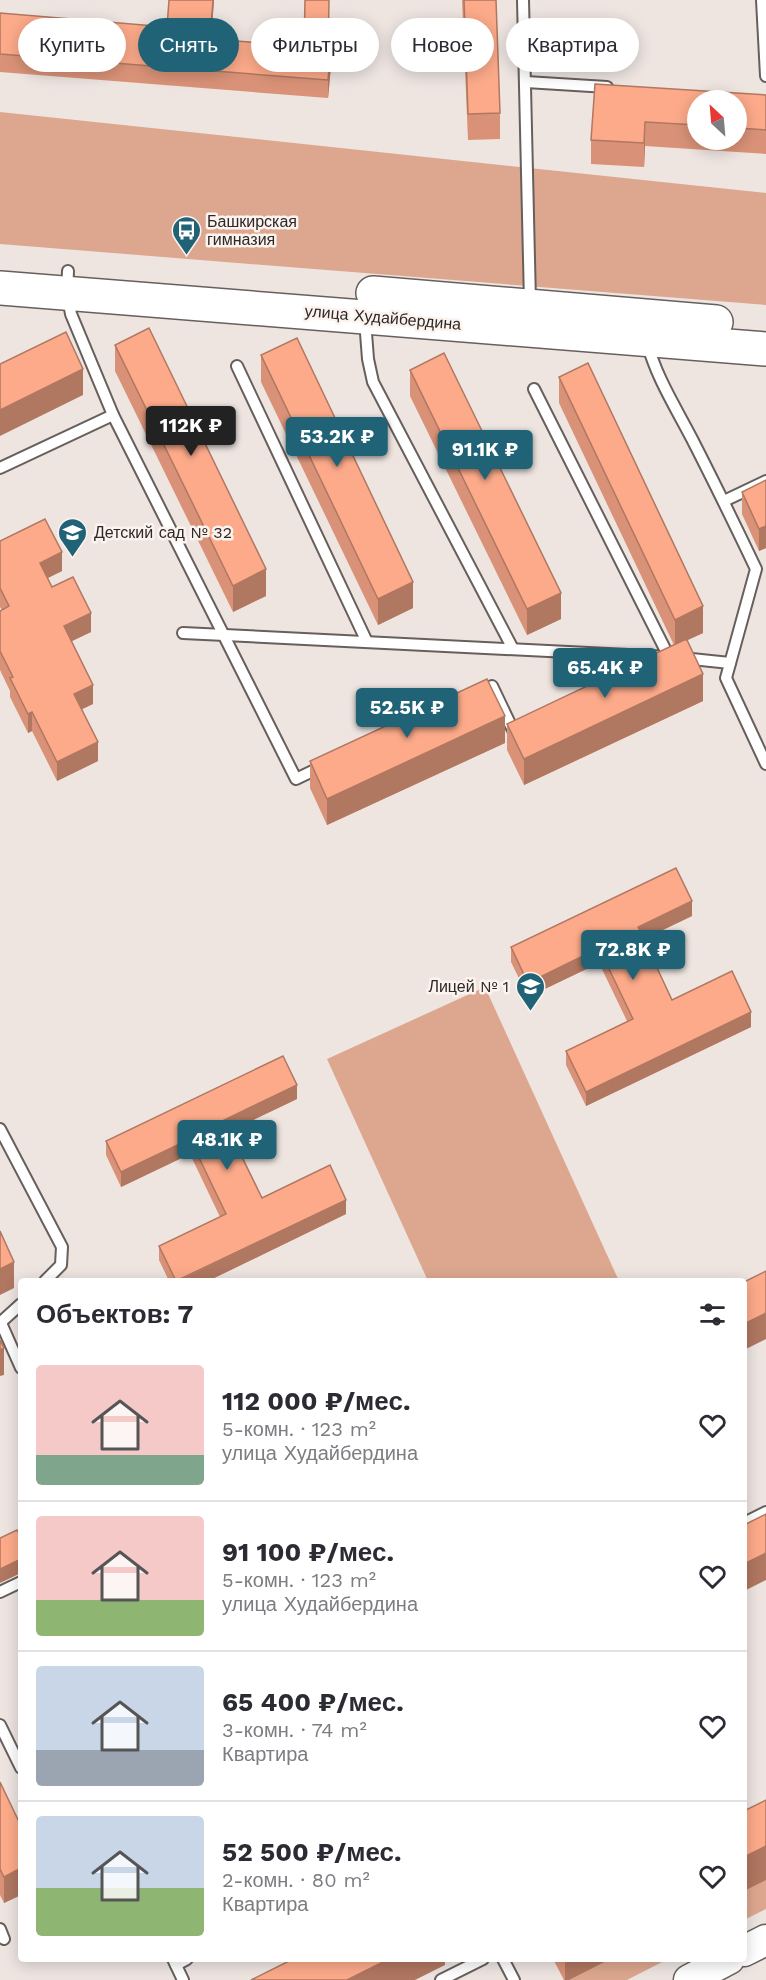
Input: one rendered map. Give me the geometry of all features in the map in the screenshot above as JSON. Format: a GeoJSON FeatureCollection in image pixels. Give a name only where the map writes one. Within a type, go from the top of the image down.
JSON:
{"type":"FeatureCollection","features":[{"type":"Feature","properties":{"kind":"main road","name":"улица Худайбердина"},"geometry":{"type":"LineString","coordinates":[[0,266],[68,282],[647,327],[766,327]]}},
{"type":"Feature","properties":{"kind":"main road","name":"улица Худайбердина"},"geometry":{"type":"LineString","coordinates":[[0,288],[68,282]]}},
{"type":"Feature","properties":{"kind":"main road","name":"улица Худайбердина"},"geometry":{"type":"LineString","coordinates":[[647,327],[766,349]]}},
{"type":"Feature","properties":{"kind":"main road"},"geometry":{"type":"LineString","coordinates":[[747,1950],[766,1940]]}},
{"type":"Feature","properties":{"kind":"main road"},"geometry":{"type":"LineString","coordinates":[[689,1980],[723,1962]]}},
{"type":"Feature","properties":{"kind":"lane"},"geometry":{"type":"LineString","coordinates":[[524,0],[530,317]]}},
{"type":"Feature","properties":{"kind":"lane"},"geometry":{"type":"LineString","coordinates":[[764,0],[766,76]]}},
{"type":"Feature","properties":{"kind":"lane"},"geometry":{"type":"LineString","coordinates":[[526,82],[617,87]]}},
{"type":"Feature","properties":{"kind":"lane"},"geometry":{"type":"LineString","coordinates":[[68,282],[75,340],[296,779],[327,764]]}},
{"type":"Feature","properties":{"kind":"lane"},"geometry":{"type":"LineString","coordinates":[[365,304],[368,359],[373,382],[513,649]]}},
{"type":"Feature","properties":{"kind":"lane"},"geometry":{"type":"LineString","coordinates":[[647,327],[652,358],[660,376],[761,568],[726,678],[766,764]]}},
{"type":"Feature","properties":{"kind":"lane"},"geometry":{"type":"LineString","coordinates":[[237,366],[367,642]]}},
{"type":"Feature","properties":{"kind":"lane"},"geometry":{"type":"LineString","coordinates":[[534,389],[669,657]]}},
{"type":"Feature","properties":{"kind":"lane"},"geometry":{"type":"LineString","coordinates":[[0,468],[113,415]]}},
{"type":"Feature","properties":{"kind":"lane"},"geometry":{"type":"LineString","coordinates":[[724,501],[766,481]]}},
{"type":"Feature","properties":{"kind":"lane"},"geometry":{"type":"LineString","coordinates":[[183,633],[669,657],[730,663]]}},
{"type":"Feature","properties":{"kind":"lane"},"geometry":{"type":"LineString","coordinates":[[648,666],[669,657]]}},
{"type":"Feature","properties":{"kind":"lane"},"geometry":{"type":"LineString","coordinates":[[471,695],[492,686],[513,730],[524,725]]}},
{"type":"Feature","properties":{"kind":"lane"},"geometry":{"type":"LineString","coordinates":[[0,1129],[62,1247],[61,1265],[48,1278]]}},
{"type":"Feature","properties":{"kind":"lane"},"geometry":{"type":"LineString","coordinates":[[18,1307],[0,1323],[18,1362]]}},
{"type":"Feature","properties":{"kind":"lane"},"geometry":{"type":"LineString","coordinates":[[747,1522],[766,1512]]}},
{"type":"Feature","properties":{"kind":"lane"},"geometry":{"type":"LineString","coordinates":[[0,1592],[18,1583]]}},
{"type":"Feature","properties":{"kind":"lane"},"geometry":{"type":"LineString","coordinates":[[0,1725],[18,1762]]}},
{"type":"Feature","properties":{"kind":"lane"},"geometry":{"type":"LineString","coordinates":[[174,1962],[183,1980]]}},
{"type":"Feature","properties":{"kind":"lane"},"geometry":{"type":"LineString","coordinates":[[441,1980],[477,1962]]}},
{"type":"Feature","properties":{"kind":"lane"},"geometry":{"type":"LineString","coordinates":[[505,1962],[514,1980]]}},
{"type":"Feature","properties":{"kind":"shaded area"},"geometry":{"type":"Polygon","coordinates":[[[0,112],[766,193],[766,305],[0,244],[0,112]]]}},
{"type":"Feature","properties":{"kind":"shaded area"},"geometry":{"type":"Polygon","coordinates":[[[485,987],[618,1278],[427,1278],[327,1059],[485,987]]]}},
{"type":"Feature","properties":{"kind":"shaded area"},"geometry":{"type":"Polygon","coordinates":[[[766,1879],[766,1909],[747,1918],[747,1888],[766,1879]]]}},
{"type":"Feature","properties":{"kind":"shaded area"},"geometry":{"type":"Polygon","coordinates":[[[599,1962],[662,1962],[627,1980],[563,1980],[599,1962]]]}},
{"type":"Feature","properties":{"kind":"building"},"geometry":{"type":"Polygon","coordinates":[[[169,0],[213,0],[212,18],[168,18],[169,0]]]}},
{"type":"Feature","properties":{"kind":"building"},"geometry":{"type":"Polygon","coordinates":[[[305,0],[329,0],[329,18],[305,18],[305,0]]]}},
{"type":"Feature","properties":{"kind":"building"},"geometry":{"type":"Polygon","coordinates":[[[464,0],[496,0],[500,113],[468,114],[467,72],[494,72],[494,18],[465,18],[464,0]]]}},
{"type":"Feature","properties":{"kind":"building"},"geometry":{"type":"Polygon","coordinates":[[[0,13],[60,18],[18,18],[18,55],[0,54],[0,13]]]}},
{"type":"Feature","properties":{"kind":"building"},"geometry":{"type":"Polygon","coordinates":[[[126,24],[138,25],[138,65],[126,64],[126,24]]]}},
{"type":"Feature","properties":{"kind":"building"},"geometry":{"type":"Polygon","coordinates":[[[239,41],[251,42],[251,72],[329,72],[328,80],[227,72],[239,72],[239,41]]]}},
{"type":"Feature","properties":{"kind":"building"},"geometry":{"type":"Polygon","coordinates":[[[595,84],[688,90],[687,124],[645,122],[644,143],[591,140],[595,84]]]}},
{"type":"Feature","properties":{"kind":"building"},"geometry":{"type":"Polygon","coordinates":[[[747,94],[766,95],[766,130],[747,129],[747,94]]]}},
{"type":"Feature","properties":{"kind":"building"},"geometry":{"type":"Polygon","coordinates":[[[149,328],[266,569],[233,586],[115,345],[149,328]]]}},
{"type":"Feature","properties":{"kind":"building"},"geometry":{"type":"Polygon","coordinates":[[[66,332],[83,369],[0,410],[0,364],[66,332]]]}},
{"type":"Feature","properties":{"kind":"building"},"geometry":{"type":"Polygon","coordinates":[[[297,338],[413,582],[378,599],[261,355],[297,338]]]}},
{"type":"Feature","properties":{"kind":"building"},"geometry":{"type":"Polygon","coordinates":[[[444,353],[561,593],[527,609],[410,370],[444,353]]]}},
{"type":"Feature","properties":{"kind":"building"},"geometry":{"type":"Polygon","coordinates":[[[588,363],[703,606],[675,620],[559,377],[588,363]]]}},
{"type":"Feature","properties":{"kind":"building"},"geometry":{"type":"Polygon","coordinates":[[[766,480],[766,526],[759,529],[742,492],[766,480]]]}},
{"type":"Feature","properties":{"kind":"building"},"geometry":{"type":"Polygon","coordinates":[[[45,519],[62,552],[40,563],[52,587],[73,577],[91,613],[64,626],[93,685],[74,694],[98,742],[57,762],[32,712],[28,714],[10,678],[13,677],[0,651],[0,611],[9,606],[0,588],[0,541],[45,519]]]}},
{"type":"Feature","properties":{"kind":"building"},"geometry":{"type":"Polygon","coordinates":[[[687,640],[703,674],[524,759],[507,724],[687,640]]]}},
{"type":"Feature","properties":{"kind":"building"},"geometry":{"type":"Polygon","coordinates":[[[487,679],[505,716],[327,799],[310,761],[487,679]]]}},
{"type":"Feature","properties":{"kind":"building"},"geometry":{"type":"Polygon","coordinates":[[[676,868],[692,901],[638,927],[672,1000],[732,971],[751,1012],[586,1092],[566,1051],[633,1019],[599,948],[528,983],[511,947],[676,868]]]}},
{"type":"Feature","properties":{"kind":"building"},"geometry":{"type":"Polygon","coordinates":[[[283,1056],[297,1085],[224,1120],[262,1198],[330,1165],[346,1200],[182,1278],[175,1278],[159,1246],[226,1214],[190,1139],[121,1172],[106,1141],[283,1056]]]}},
{"type":"Feature","properties":{"kind":"building"},"geometry":{"type":"Polygon","coordinates":[[[0,1231],[14,1262],[0,1269],[0,1231]]]}},
{"type":"Feature","properties":{"kind":"building"},"geometry":{"type":"Polygon","coordinates":[[[766,1271],[766,1313],[747,1322],[747,1280],[766,1271]]]}},
{"type":"Feature","properties":{"kind":"building"},"geometry":{"type":"Polygon","coordinates":[[[766,1514],[766,1553],[747,1562],[747,1524],[766,1514]]]}},
{"type":"Feature","properties":{"kind":"building"},"geometry":{"type":"Polygon","coordinates":[[[17,1530],[18,1532],[18,1560],[0,1569],[0,1538],[17,1530]]]}},
{"type":"Feature","properties":{"kind":"building"},"geometry":{"type":"Polygon","coordinates":[[[0,1782],[18,1820],[18,1870],[4,1877],[0,1869],[0,1782]]]}},
{"type":"Feature","properties":{"kind":"building"},"geometry":{"type":"Polygon","coordinates":[[[766,1800],[766,1846],[747,1856],[747,1810],[766,1800]]]}},
{"type":"Feature","properties":{"kind":"building"},"geometry":{"type":"Polygon","coordinates":[[[287,1962],[383,1962],[347,1980],[251,1980],[287,1962]]]}},
{"type":"Feature","properties":{"kind":"place","name":"Башкирская гимназия"},"geometry":{"type":"Point","coordinates":[186,256]}},
{"type":"Feature","properties":{"kind":"place","name":"Детский сад № 32"},"geometry":{"type":"Point","coordinates":[73,558]}},
{"type":"Feature","properties":{"kind":"place","name":"Лицей № 1"},"geometry":{"type":"Point","coordinates":[530,1012]}}]}
